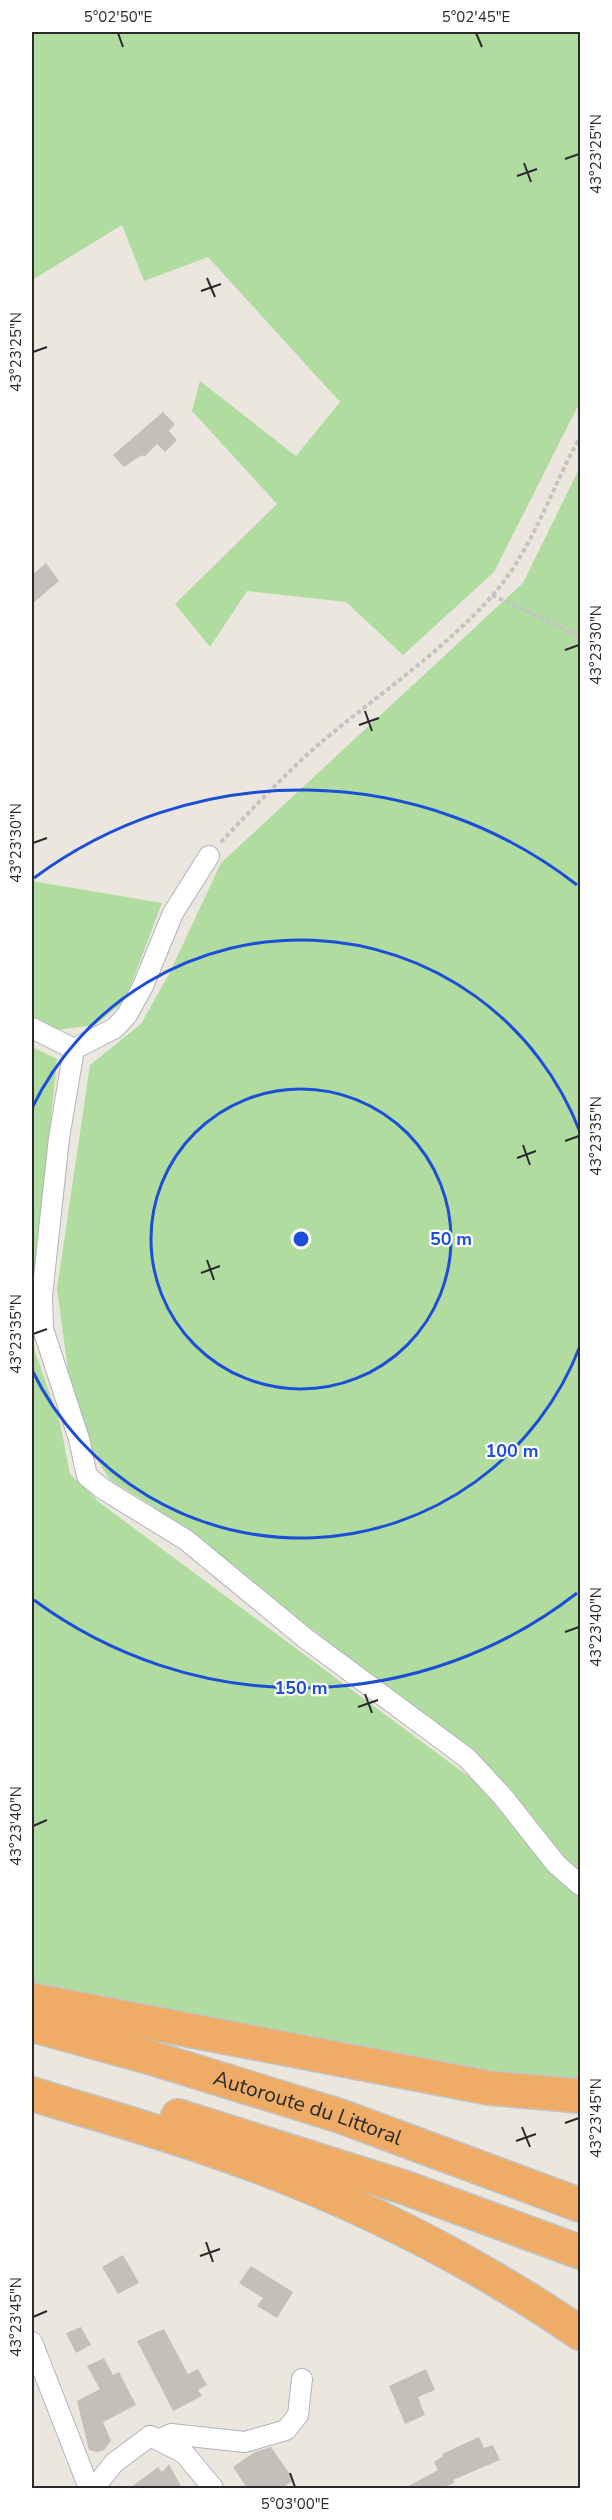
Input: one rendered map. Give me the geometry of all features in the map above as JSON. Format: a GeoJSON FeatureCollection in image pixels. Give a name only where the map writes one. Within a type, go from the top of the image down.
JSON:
{"type":"FeatureCollection","features":[{"type":"Feature","properties":{"kind":"highway"},"geometry":{"type":"LineString","coordinates":[[32,2000],[477,2086],[580,2096]]}},
{"type":"Feature","properties":{"kind":"highway","name":"Autoroute du Littoral"},"geometry":{"type":"LineString","coordinates":[[32,2025],[155,2059],[340,2116],[580,2205]]}},
{"type":"Feature","properties":{"kind":"highway"},"geometry":{"type":"LineString","coordinates":[[32,2075],[280,2146],[406,2188],[580,2252]]}},
{"type":"Feature","properties":{"kind":"highway"},"geometry":{"type":"LineString","coordinates":[[32,2094],[206,2148],[369,2213],[531,2299],[580,2333]]}},
{"type":"Feature","properties":{"kind":"street"},"geometry":{"type":"LineString","coordinates":[[74,1049],[116,1028],[127,1015],[143,986],[173,913],[208,856]]}},
{"type":"Feature","properties":{"kind":"street"},"geometry":{"type":"LineString","coordinates":[[32,1028],[74,1049]]}},
{"type":"Feature","properties":{"kind":"street"},"geometry":{"type":"LineString","coordinates":[[74,1049],[59,1137],[42,1296],[43,1329],[79,1439],[87,1476],[103,1489],[186,1540],[305,1638],[467,1758],[504,1798],[556,1864],[580,1885]]}},
{"type":"Feature","properties":{"kind":"street"},"geometry":{"type":"LineString","coordinates":[[32,2342],[89,2488]]}},
{"type":"Feature","properties":{"kind":"street"},"geometry":{"type":"LineString","coordinates":[[158,2440],[171,2434],[245,2442],[286,2430],[298,2415],[303,2379]]}},
{"type":"Feature","properties":{"kind":"street"},"geometry":{"type":"LineString","coordinates":[[94,2488],[114,2463],[150,2436],[184,2453],[213,2488]]}},
{"type":"Feature","properties":{"kind":"path"},"geometry":{"type":"LineString","coordinates":[[208,856],[318,746],[427,656],[492,595],[517,562],[580,437]]}},
{"type":"Feature","properties":{"kind":"path"},"geometry":{"type":"LineString","coordinates":[[492,595],[580,636]]}},
{"type":"Feature","properties":{"kind":"green space"},"geometry":{"type":"Polygon","coordinates":[[[32,32],[580,32],[580,402],[494,572],[403,655],[346,602],[247,591],[210,647],[175,604],[277,504],[192,411],[200,381],[296,456],[340,402],[208,257],[144,281],[122,225],[32,280],[32,32]]]}},
{"type":"Feature","properties":{"kind":"green space"},"geometry":{"type":"Polygon","coordinates":[[[580,467],[580,1875],[479,1758],[151,1505],[110,1480],[91,1450],[71,1392],[57,1289],[90,1065],[141,1024],[169,974],[221,863],[523,583],[580,467]]]}},
{"type":"Feature","properties":{"kind":"green space"},"geometry":{"type":"Polygon","coordinates":[[[32,881],[162,903],[125,1001],[95,1025],[56,1030],[32,1017],[32,881]]]}},
{"type":"Feature","properties":{"kind":"green space"},"geometry":{"type":"Polygon","coordinates":[[[32,1047],[57,1059],[32,1309],[32,1047]]]}},
{"type":"Feature","properties":{"kind":"green space"},"geometry":{"type":"Polygon","coordinates":[[[32,1343],[60,1423],[70,1474],[100,1503],[472,1779],[571,1890],[580,1896],[580,2081],[471,2069],[32,1982],[32,1343]]]}},
{"type":"Feature","properties":{"kind":"building"},"geometry":{"type":"Polygon","coordinates":[[[163,412],[175,424],[169,431],[177,440],[165,452],[157,444],[144,457],[142,455],[124,467],[113,455],[163,412]]]}},
{"type":"Feature","properties":{"kind":"building"},"geometry":{"type":"Polygon","coordinates":[[[46,563],[59,581],[32,604],[32,575],[46,563]]]}},
{"type":"Feature","properties":{"kind":"building"},"geometry":{"type":"Polygon","coordinates":[[[123,2255],[139,2283],[118,2294],[102,2267],[123,2255]]]}},
{"type":"Feature","properties":{"kind":"building"},"geometry":{"type":"Polygon","coordinates":[[[251,2266],[293,2292],[277,2318],[257,2306],[263,2298],[239,2283],[251,2266]]]}},
{"type":"Feature","properties":{"kind":"building"},"geometry":{"type":"Polygon","coordinates":[[[81,2327],[91,2345],[76,2353],[66,2333],[81,2327]]]}},
{"type":"Feature","properties":{"kind":"building"},"geometry":{"type":"Polygon","coordinates":[[[164,2329],[188,2374],[198,2369],[207,2385],[198,2390],[202,2396],[173,2411],[137,2341],[164,2329]]]}},
{"type":"Feature","properties":{"kind":"building"},"geometry":{"type":"Polygon","coordinates":[[[104,2358],[113,2375],[119,2372],[136,2405],[103,2422],[111,2441],[104,2450],[97,2452],[89,2450],[77,2401],[100,2389],[87,2366],[104,2358]]]}},
{"type":"Feature","properties":{"kind":"building"},"geometry":{"type":"Polygon","coordinates":[[[426,2369],[435,2390],[418,2397],[425,2415],[405,2424],[389,2386],[426,2369]]]}},
{"type":"Feature","properties":{"kind":"building"},"geometry":{"type":"Polygon","coordinates":[[[479,2437],[484,2448],[493,2445],[500,2460],[453,2480],[454,2483],[442,2488],[405,2488],[438,2470],[434,2462],[443,2456],[442,2454],[479,2437]]]}},
{"type":"Feature","properties":{"kind":"building"},"geometry":{"type":"Polygon","coordinates":[[[271,2447],[294,2480],[282,2488],[247,2488],[233,2467],[255,2452],[271,2447]]]}},
{"type":"Feature","properties":{"kind":"building"},"geometry":{"type":"Polygon","coordinates":[[[169,2464],[182,2488],[130,2488],[158,2467],[162,2472],[169,2464]]]}}]}
